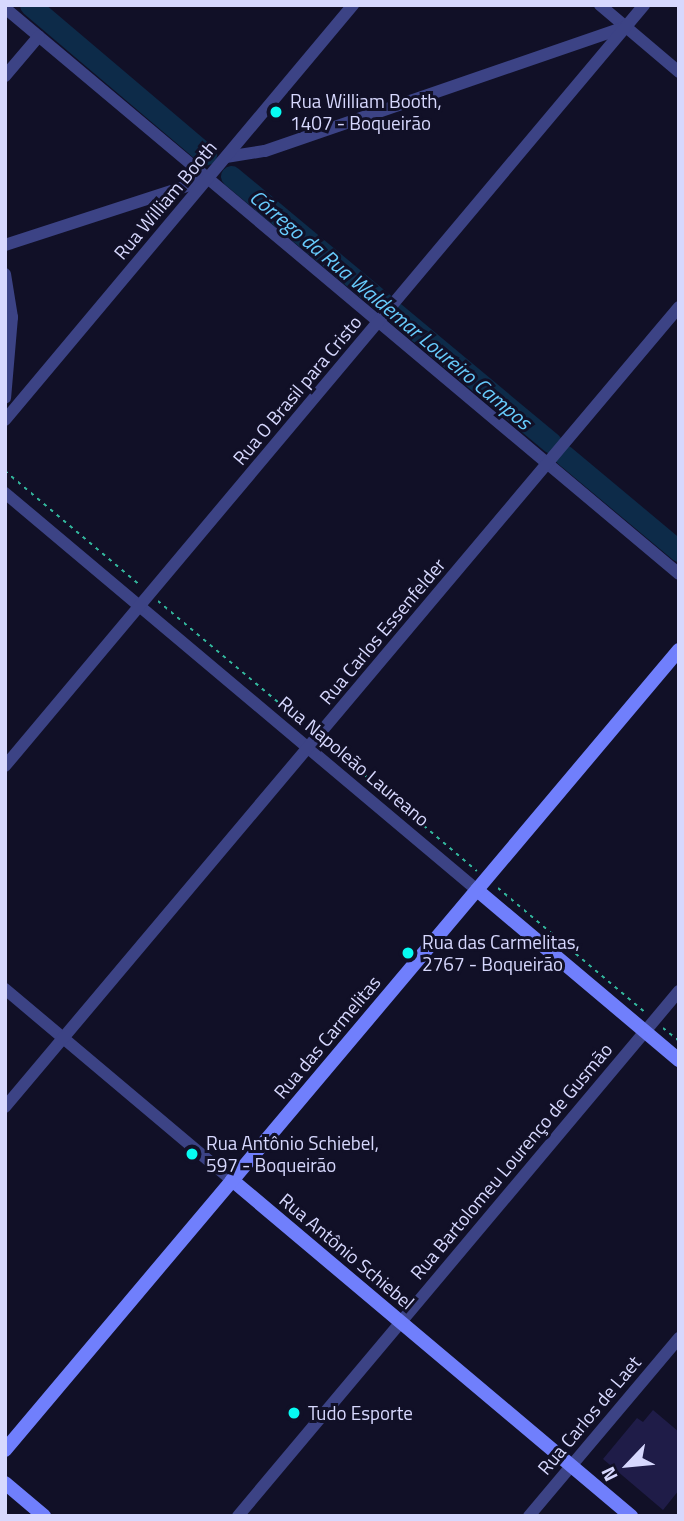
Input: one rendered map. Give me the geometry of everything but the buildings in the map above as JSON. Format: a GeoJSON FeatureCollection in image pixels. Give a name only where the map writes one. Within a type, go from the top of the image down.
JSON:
{"type":"FeatureCollection","features":[{"type":"Feature","properties":{"kind":"street","name":"Rua William Booth"},"geometry":{"type":"LineString","coordinates":[[5,420],[353,5]]}},
{"type":"Feature","properties":{"kind":"street"},"geometry":{"type":"LineString","coordinates":[[600,5],[679,72]]}},
{"type":"Feature","properties":{"kind":"street","name":"Rua O Brasil para Cristo"},"geometry":{"type":"LineString","coordinates":[[5,766],[644,5]]}},
{"type":"Feature","properties":{"kind":"street"},"geometry":{"type":"LineString","coordinates":[[5,8],[679,574]]}},
{"type":"Feature","properties":{"kind":"street"},"geometry":{"type":"LineString","coordinates":[[226,157],[265,151],[626,27]]}},
{"type":"Feature","properties":{"kind":"street"},"geometry":{"type":"LineString","coordinates":[[5,76],[39,36]]}},
{"type":"Feature","properties":{"kind":"street"},"geometry":{"type":"LineString","coordinates":[[5,245],[208,178]]}},
{"type":"Feature","properties":{"kind":"street"},"geometry":{"type":"LineString","coordinates":[[5,274],[12,317],[5,398]]}},
{"type":"Feature","properties":{"kind":"street","name":"Rua Carlos Essenfelder"},"geometry":{"type":"LineString","coordinates":[[5,1107],[679,307]]}},
{"type":"Feature","properties":{"kind":"street","name":"Rua Napoleão Laureano"},"geometry":{"type":"LineString","coordinates":[[5,493],[679,1060]]}},
{"type":"Feature","properties":{"kind":"street","name":"Rua das Carmelitas"},"geometry":{"type":"LineString","coordinates":[[5,1450],[679,650]]}},
{"type":"Feature","properties":{"kind":"street","name":"Rua Antônio Schiebel"},"geometry":{"type":"LineString","coordinates":[[5,989],[631,1516]]}},
{"type":"Feature","properties":{"kind":"street","name":"Rua Bartolomeu Lourenço de Gusmão"},"geometry":{"type":"LineString","coordinates":[[238,1516],[679,992]]}},
{"type":"Feature","properties":{"kind":"street","name":"Rua Carlos de Laet"},"geometry":{"type":"LineString","coordinates":[[529,1516],[679,1338]]}},
{"type":"Feature","properties":{"kind":"street"},"geometry":{"type":"LineString","coordinates":[[5,1483],[44,1516]]}},
{"type":"Feature","properties":{"kind":"path"},"geometry":{"type":"LineString","coordinates":[[5,471],[142,587]]}},
{"type":"Feature","properties":{"kind":"path"},"geometry":{"type":"LineString","coordinates":[[157,600],[311,730]]}},
{"type":"Feature","properties":{"kind":"path"},"geometry":{"type":"LineString","coordinates":[[326,743],[476,869]]}},
{"type":"Feature","properties":{"kind":"path"},"geometry":{"type":"LineString","coordinates":[[498,888],[644,1012]]}},
{"type":"Feature","properties":{"kind":"path"},"geometry":{"type":"LineString","coordinates":[[665,1030],[679,1041]]}},
{"type":"Feature","properties":{"kind":"waterway","name":"Córrego da Rua Waldemar Loureiro Campos"},"geometry":{"type":"LineString","coordinates":[[30,5],[206,154]]}},
{"type":"Feature","properties":{"kind":"waterway","name":"Córrego da Rua Waldemar Loureiro Campos"},"geometry":{"type":"LineString","coordinates":[[231,176],[551,443]]}},
{"type":"Feature","properties":{"kind":"waterway","name":"Córrego da Rua Waldemar Loureiro Campos"},"geometry":{"type":"LineString","coordinates":[[564,455],[679,551]]}},
{"type":"Feature","properties":{"kind":"place","name":"Rua William Booth, 1407 - Boqueirão"},"geometry":{"type":"Point","coordinates":[276,112]}},
{"type":"Feature","properties":{"kind":"place","name":"Rua das Carmelitas, 2767 - Boqueirão"},"geometry":{"type":"Point","coordinates":[408,953]}},
{"type":"Feature","properties":{"kind":"place","name":"Rua Antônio Schiebel, 597 - Boqueirão"},"geometry":{"type":"Point","coordinates":[192,1154]}},
{"type":"Feature","properties":{"kind":"place","name":"Tudo Esporte"},"geometry":{"type":"Point","coordinates":[294,1413]}}]}
